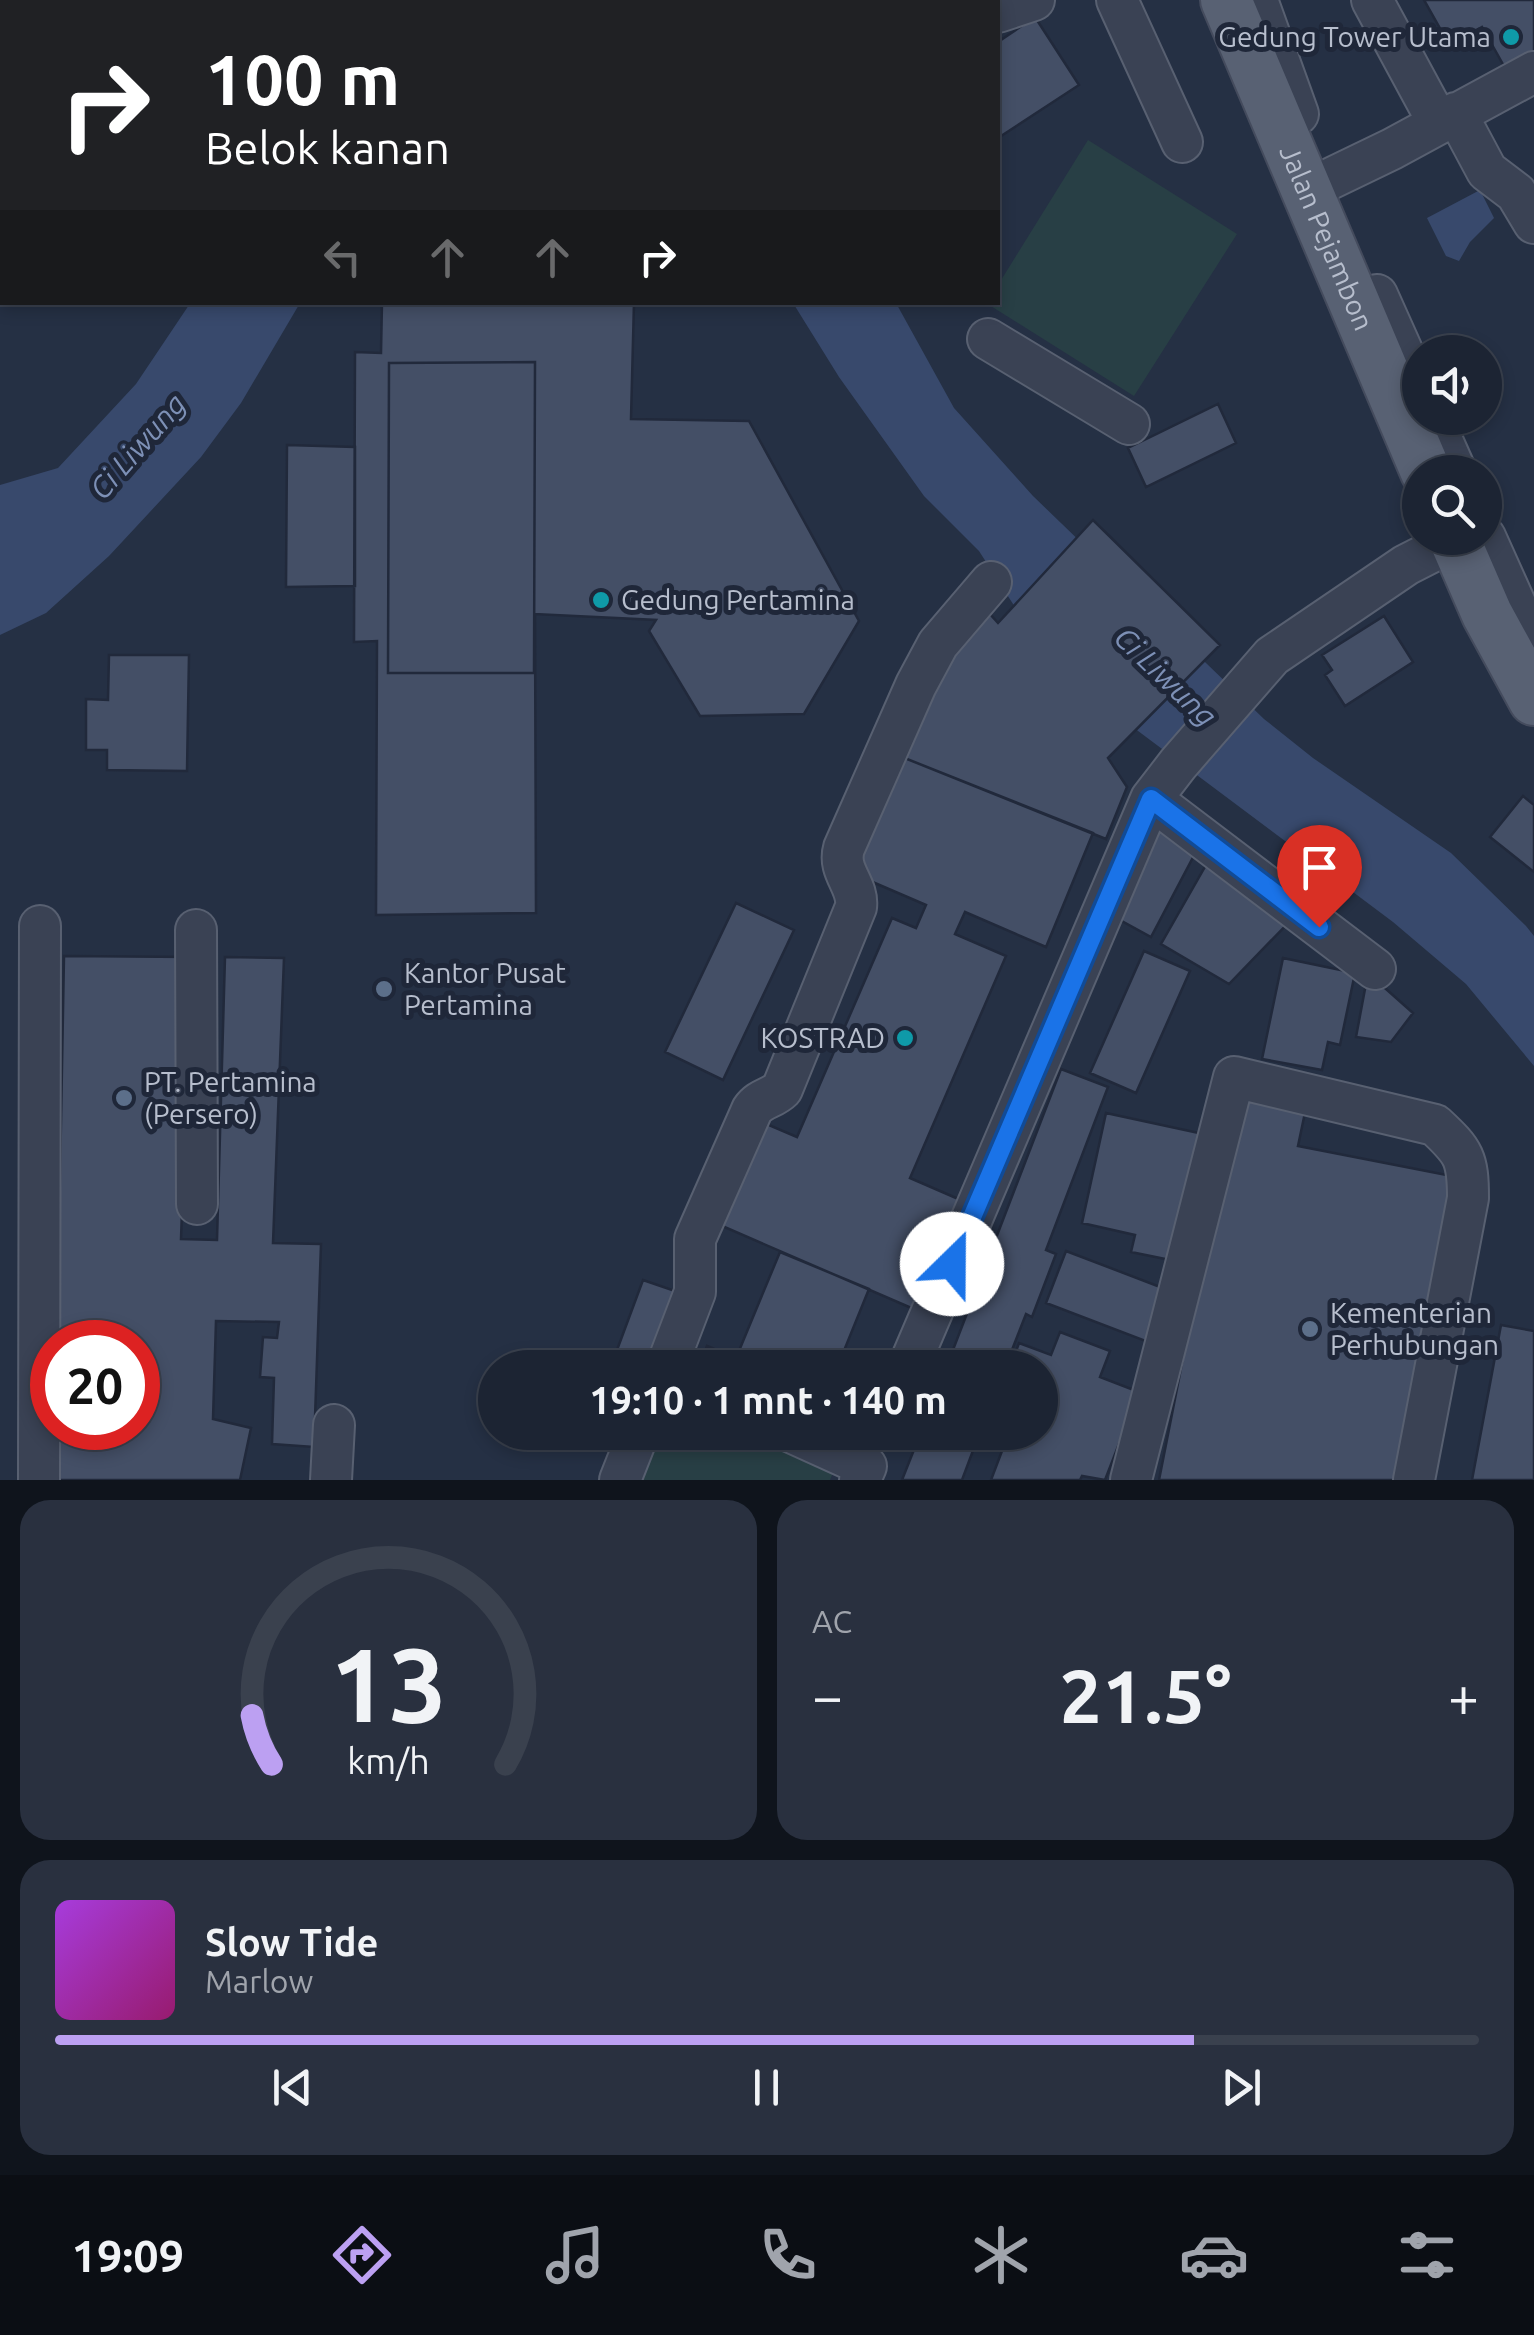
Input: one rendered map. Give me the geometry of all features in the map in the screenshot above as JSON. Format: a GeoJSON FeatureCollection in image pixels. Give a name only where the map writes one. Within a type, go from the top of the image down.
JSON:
{"type":"FeatureCollection","features":[{"type":"Feature","properties":{"kind":"main road","name":"Jalan Pejambon"},"geometry":{"type":"LineString","coordinates":[[1226,0],[1316,185],[1364,332],[1418,455]]}},
{"type":"Feature","properties":{"kind":"main road"},"geometry":{"type":"LineString","coordinates":[[1470,555],[1488,614],[1531,674]]}},
{"type":"Feature","properties":{"kind":"lane"},"geometry":{"type":"LineString","coordinates":[[1000,11],[1034,0]]}},
{"type":"Feature","properties":{"kind":"lane"},"geometry":{"type":"LineString","coordinates":[[1118,0],[1182,142]]}},
{"type":"Feature","properties":{"kind":"lane"},"geometry":{"type":"LineString","coordinates":[[1258,0],[1316,185],[1402,355]]}},
{"type":"Feature","properties":{"kind":"lane"},"geometry":{"type":"LineString","coordinates":[[1372,0],[1447,117],[1487,171],[1516,193],[1534,223]]}},
{"type":"Feature","properties":{"kind":"lane"},"geometry":{"type":"LineString","coordinates":[[1316,185],[1534,72]]}},
{"type":"Feature","properties":{"kind":"lane"},"geometry":{"type":"LineString","coordinates":[[988,338],[1129,424]]}},
{"type":"Feature","properties":{"kind":"lane"},"geometry":{"type":"LineString","coordinates":[[916,1350],[1157,790],[1272,656],[1406,565],[1428,555]]}},
{"type":"Feature","properties":{"kind":"lane"},"geometry":{"type":"LineString","coordinates":[[673,1350],[695,1292],[695,1239],[752,1110],[758,1101],[782,1089],[856,908],[858,896],[842,868],[844,848],[916,684],[938,644],[991,582]]}},
{"type":"Feature","properties":{"kind":"lane"},"geometry":{"type":"LineString","coordinates":[[1157,790],[1375,970]]}},
{"type":"Feature","properties":{"kind":"lane"},"geometry":{"type":"LineString","coordinates":[[39,1480],[40,926]]}},
{"type":"Feature","properties":{"kind":"lane"},"geometry":{"type":"LineString","coordinates":[[196,930],[197,1204]]}},
{"type":"Feature","properties":{"kind":"lane"},"geometry":{"type":"LineString","coordinates":[[1131,1480],[1234,1077],[1435,1125],[1453,1141],[1468,1165],[1468,1198],[1414,1480]]}},
{"type":"Feature","properties":{"kind":"lane"},"geometry":{"type":"LineString","coordinates":[[331,1480],[334,1425]]}},
{"type":"Feature","properties":{"kind":"lane"},"geometry":{"type":"LineString","coordinates":[[620,1480],[632,1450]]}},
{"type":"Feature","properties":{"kind":"lane"},"geometry":{"type":"LineString","coordinates":[[842,1450],[868,1459]]}},
{"type":"Feature","properties":{"kind":"green space"},"geometry":{"type":"Polygon","coordinates":[[[1088,140],[1237,234],[1134,396],[989,305],[1000,305],[1000,282],[1088,140]]]}},
{"type":"Feature","properties":{"kind":"green space"},"geometry":{"type":"Polygon","coordinates":[[[640,1450],[798,1450],[836,1465],[830,1480],[627,1480],[640,1450]]]}},
{"type":"Feature","properties":{"kind":"water"},"geometry":{"type":"Polygon","coordinates":[[[1480,190],[1494,218],[1470,242],[1459,261],[1446,256],[1427,218],[1480,190]]]}},
{"type":"Feature","properties":{"kind":"water","name":"Ci Liwung"},"geometry":{"type":"Polygon","coordinates":[[[189,305],[299,305],[241,403],[201,457],[109,556],[46,613],[0,635],[0,485],[58,468],[136,384],[189,305]]]}},
{"type":"Feature","properties":{"kind":"water","name":"Ci Liwung"},"geometry":{"type":"Polygon","coordinates":[[[794,305],[897,305],[954,408],[1033,496],[1264,719],[1313,758],[1451,853],[1526,926],[1534,936],[1534,1066],[1466,984],[1393,922],[1054,668],[979,551],[924,496],[839,377],[794,305]]]}},
{"type":"Feature","properties":{"kind":"building","name":"Gedung Tower Utama"},"geometry":{"type":"Polygon","coordinates":[[[1424,0],[1534,0],[1534,61],[1509,75],[1482,27],[1450,46],[1424,0]]]}},
{"type":"Feature","properties":{"kind":"building"},"geometry":{"type":"Polygon","coordinates":[[[1035,17],[1079,85],[1000,137],[1000,41],[1035,17]]]}},
{"type":"Feature","properties":{"kind":"building","name":"Gedung Pertamina"},"geometry":{"type":"Polygon","coordinates":[[[382,305],[634,305],[631,419],[749,421],[859,621],[804,714],[700,716],[649,631],[656,620],[535,614],[536,913],[376,915],[377,641],[354,642],[355,352],[381,353],[382,305]]]}},
{"type":"Feature","properties":{"kind":"building"},"geometry":{"type":"Polygon","coordinates":[[[535,362],[534,673],[388,673],[389,363],[535,362]]]}},
{"type":"Feature","properties":{"kind":"building"},"geometry":{"type":"Polygon","coordinates":[[[1218,404],[1236,443],[1146,487],[1128,448],[1218,404]]]}},
{"type":"Feature","properties":{"kind":"building"},"geometry":{"type":"Polygon","coordinates":[[[287,445],[355,447],[355,586],[286,587],[287,445]]]}},
{"type":"Feature","properties":{"kind":"building"},"geometry":{"type":"Polygon","coordinates":[[[1093,520],[1220,645],[1108,758],[1127,787],[1106,839],[897,755],[940,650],[988,612],[998,623],[1093,520]]]}},
{"type":"Feature","properties":{"kind":"building"},"geometry":{"type":"Polygon","coordinates":[[[1384,616],[1413,662],[1345,706],[1325,675],[1332,670],[1322,655],[1384,616]]]}},
{"type":"Feature","properties":{"kind":"building"},"geometry":{"type":"Polygon","coordinates":[[[109,655],[189,655],[187,771],[107,770],[107,750],[86,750],[86,699],[108,700],[109,655]]]}},
{"type":"Feature","properties":{"kind":"building","name":"KOSTRAD"},"geometry":{"type":"Polygon","coordinates":[[[897,755],[1093,833],[1046,947],[965,912],[955,934],[1006,956],[910,1178],[963,1201],[916,1310],[713,1222],[757,1120],[797,1137],[892,918],[916,928],[926,905],[847,871],[897,755]]]}},
{"type":"Feature","properties":{"kind":"building"},"geometry":{"type":"Polygon","coordinates":[[[1523,796],[1534,805],[1534,872],[1490,837],[1523,796]]]}},
{"type":"Feature","properties":{"kind":"building"},"geometry":{"type":"Polygon","coordinates":[[[1157,822],[1200,844],[1151,937],[1109,914],[1157,822]]]}},
{"type":"Feature","properties":{"kind":"building"},"geometry":{"type":"Polygon","coordinates":[[[1214,851],[1292,919],[1229,984],[1161,944],[1214,851]]]}},
{"type":"Feature","properties":{"kind":"building"},"geometry":{"type":"Polygon","coordinates":[[[736,903],[794,930],[723,1080],[665,1052],[736,903]]]}},
{"type":"Feature","properties":{"kind":"building"},"geometry":{"type":"Polygon","coordinates":[[[1144,951],[1190,971],[1136,1093],[1090,1073],[1144,951]]]}},
{"type":"Feature","properties":{"kind":"building","name":"PT. Pertamina (Persero)"},"geometry":{"type":"Polygon","coordinates":[[[64,956],[191,957],[181,1239],[217,1240],[225,957],[284,958],[273,1243],[321,1244],[314,1447],[272,1444],[274,1378],[260,1377],[263,1337],[277,1338],[279,1322],[216,1321],[213,1419],[251,1428],[240,1480],[55,1480],[56,1450],[160,1450],[160,1320],[57,1320],[64,956]]]}},
{"type":"Feature","properties":{"kind":"building"},"geometry":{"type":"Polygon","coordinates":[[[1283,958],[1355,973],[1340,1045],[1328,1042],[1322,1070],[1262,1059],[1283,958]]]}},
{"type":"Feature","properties":{"kind":"building"},"geometry":{"type":"Polygon","coordinates":[[[1368,973],[1413,1013],[1391,1042],[1356,1037],[1368,973]]]}},
{"type":"Feature","properties":{"kind":"building"},"geometry":{"type":"Polygon","coordinates":[[[1061,1069],[1108,1087],[1046,1250],[1056,1254],[1032,1317],[1026,1314],[1012,1350],[953,1350],[1061,1069]]]}},
{"type":"Feature","properties":{"kind":"building","name":"Kementerian Perhubungan"},"geometry":{"type":"Polygon","coordinates":[[[1236,1089],[1307,1103],[1298,1146],[1462,1178],[1402,1480],[1159,1480],[1236,1089]]]}},
{"type":"Feature","properties":{"kind":"building"},"geometry":{"type":"Polygon","coordinates":[[[1106,1113],[1208,1135],[1180,1262],[1131,1252],[1135,1235],[1082,1223],[1106,1113]]]}},
{"type":"Feature","properties":{"kind":"building"},"geometry":{"type":"Polygon","coordinates":[[[1066,1251],[1168,1290],[1148,1342],[1046,1303],[1066,1251]]]}},
{"type":"Feature","properties":{"kind":"building"},"geometry":{"type":"Polygon","coordinates":[[[780,1252],[869,1289],[844,1350],[739,1350],[780,1252]]]}},
{"type":"Feature","properties":{"kind":"building"},"geometry":{"type":"Polygon","coordinates":[[[643,1280],[678,1292],[657,1350],[617,1350],[643,1280]]]}},
{"type":"Feature","properties":{"kind":"building"},"geometry":{"type":"Polygon","coordinates":[[[1501,1325],[1534,1331],[1534,1480],[1472,1480],[1501,1325]]]}},
{"type":"Feature","properties":{"kind":"building"},"geometry":{"type":"Polygon","coordinates":[[[1060,1332],[1110,1351],[1100,1377],[1139,1392],[1105,1480],[1082,1476],[1080,1480],[991,1480],[999,1450],[1058,1450],[1058,1350],[1053,1350],[1060,1332]]]}},
{"type":"Feature","properties":{"kind":"building"},"geometry":{"type":"Polygon","coordinates":[[[1019,1343],[1038,1350],[1016,1350],[1019,1343]]]}},
{"type":"Feature","properties":{"kind":"building"},"geometry":{"type":"Polygon","coordinates":[[[914,1450],[973,1450],[962,1480],[902,1480],[914,1450]]]}},
{"type":"Feature","properties":{"kind":"place","name":"Gedung Tower Utama"},"geometry":{"type":"Point","coordinates":[1511,37]}},
{"type":"Feature","properties":{"kind":"place","name":"Gedung Pertamina"},"geometry":{"type":"Point","coordinates":[601,600]}},
{"type":"Feature","properties":{"kind":"place","name":"Kantor Pusat Pertamina"},"geometry":{"type":"Point","coordinates":[384,989]}},
{"type":"Feature","properties":{"kind":"place","name":"KOSTRAD"},"geometry":{"type":"Point","coordinates":[905,1038]}},
{"type":"Feature","properties":{"kind":"place","name":"PT. Pertamina (Persero)"},"geometry":{"type":"Point","coordinates":[124,1098]}},
{"type":"Feature","properties":{"kind":"place","name":"Kementerian Perhubungan"},"geometry":{"type":"Point","coordinates":[1310,1329]}},
{"type":"Feature","properties":{"kind":"route"},"geometry":{"type":"LineString","coordinates":[[952,1264],[1151,799],[1319,927]]}}]}
